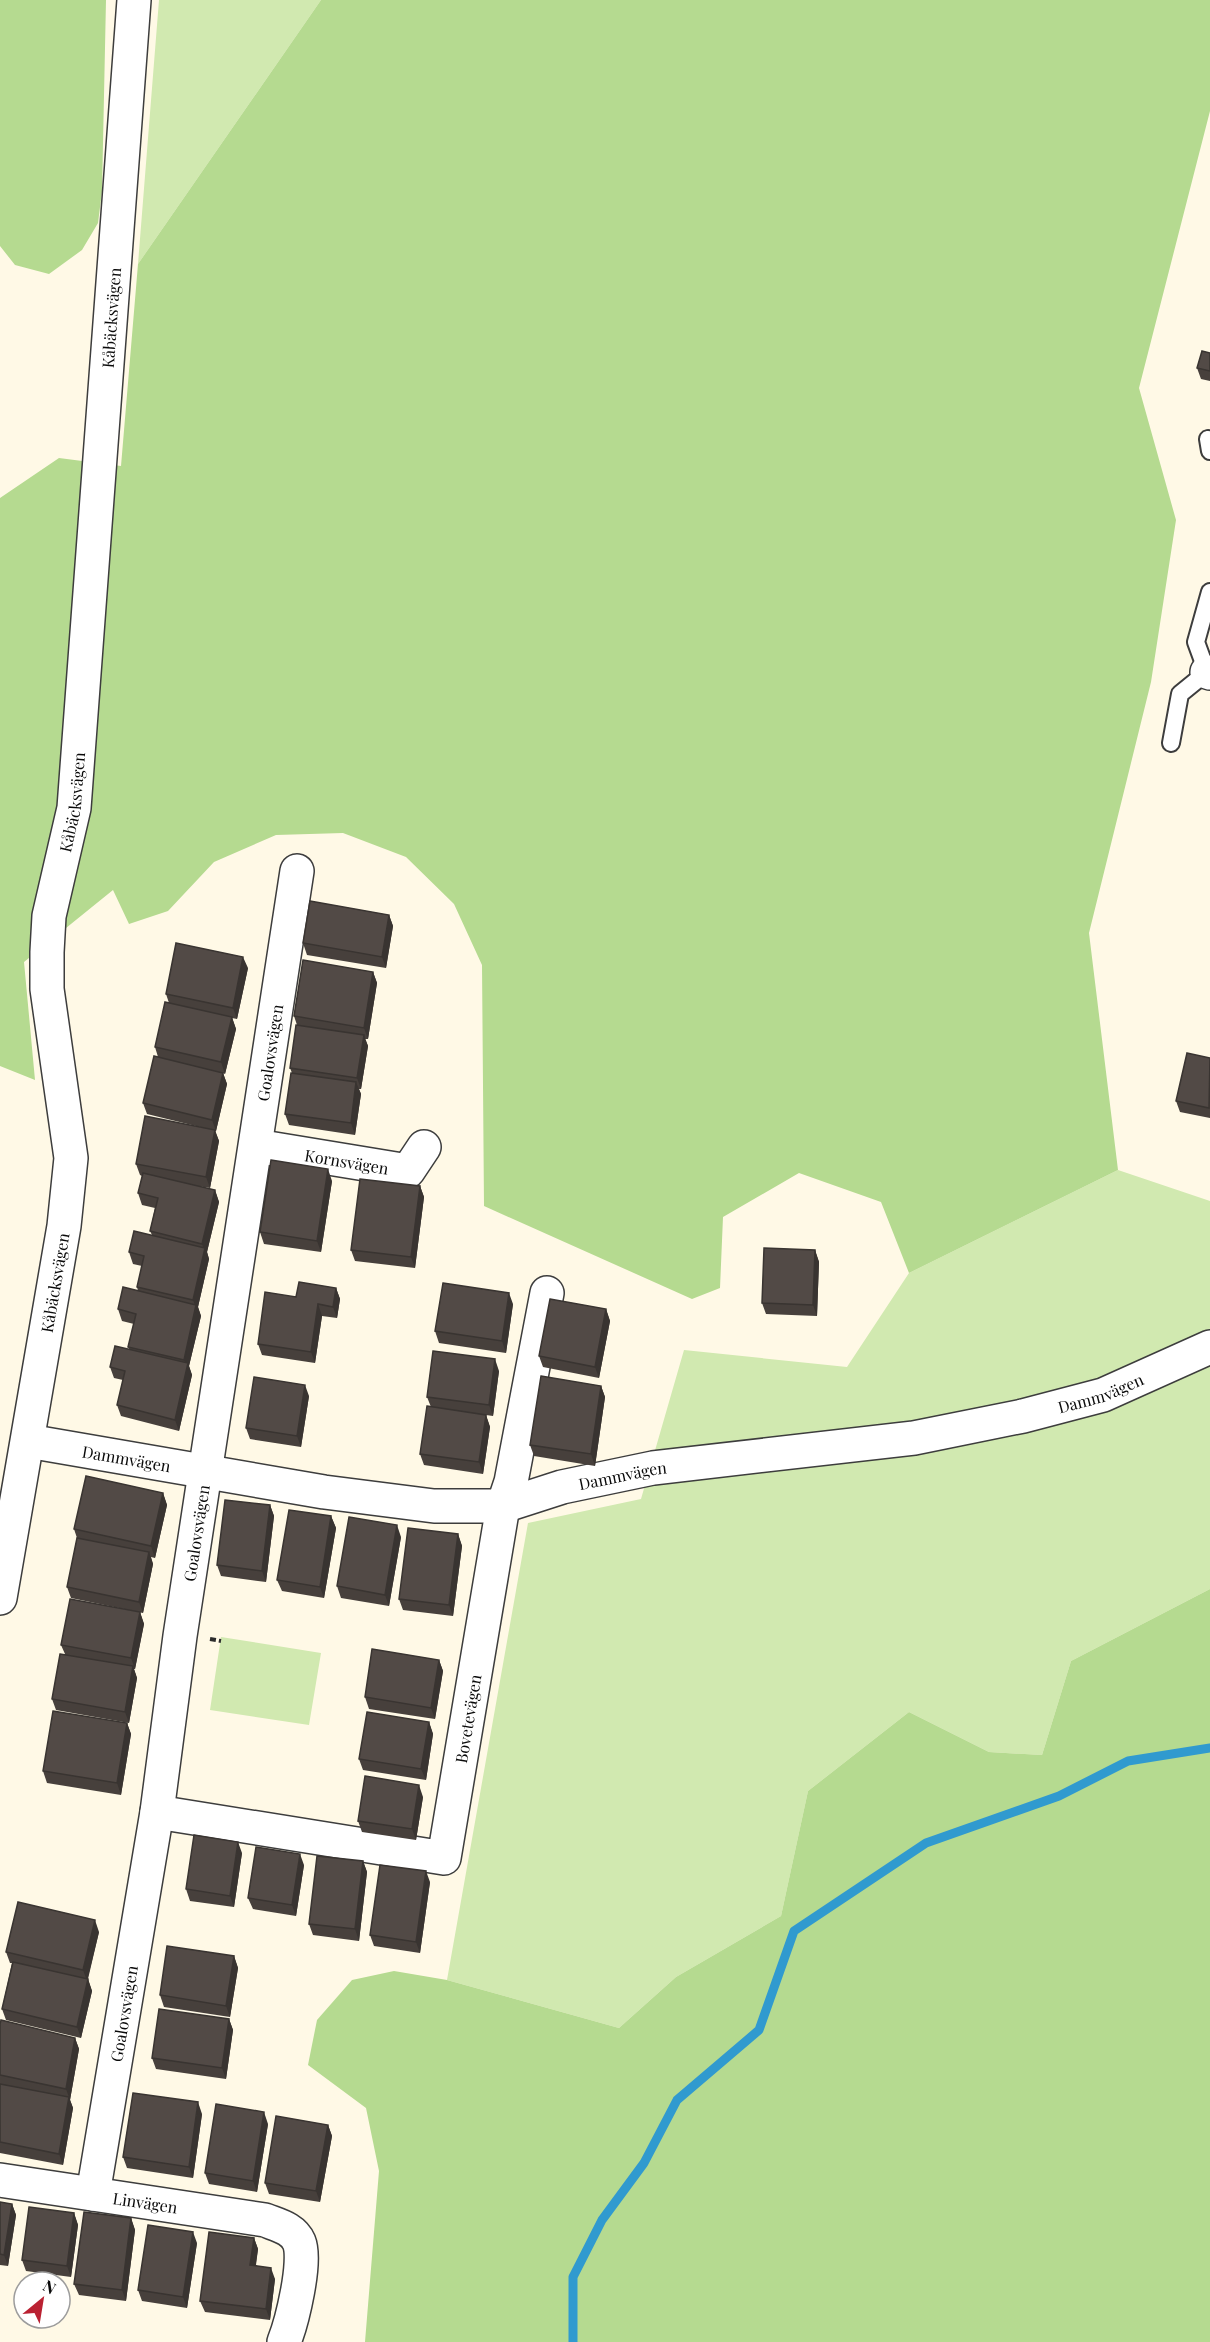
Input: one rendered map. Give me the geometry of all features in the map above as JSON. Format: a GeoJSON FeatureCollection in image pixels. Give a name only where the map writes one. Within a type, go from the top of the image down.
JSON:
{"type":"FeatureCollection","features":[{"type":"Feature","properties":{"kind":"street","name":"Kåbäcksvägen"},"geometry":{"type":"LineString","coordinates":[[0,1598],[64,1226],[71,1158],[47,989],[47,952],[50,916],[74,808],[134,0]]}},
{"type":"Feature","properties":{"kind":"street","name":"Goalovsvägen"},"geometry":{"type":"LineString","coordinates":[[93,2194],[157,1812],[180,1636],[297,871]]}},
{"type":"Feature","properties":{"kind":"street","name":"Kornsvägen"},"geometry":{"type":"LineString","coordinates":[[256,1146],[408,1171],[424,1147]]}},
{"type":"Feature","properties":{"kind":"street","name":"Bovetevägen"},"geometry":{"type":"LineString","coordinates":[[157,1812],[444,1858],[503,1506],[511,1482],[547,1293]]}},
{"type":"Feature","properties":{"kind":"street","name":"Dammvägen"},"geometry":{"type":"LineString","coordinates":[[28,1441],[324,1492],[434,1506],[503,1506],[562,1486],[653,1468],[914,1438],[1023,1416],[1102,1395],[1210,1347]]}},
{"type":"Feature","properties":{"kind":"street","name":"Linvägen"},"geometry":{"type":"LineString","coordinates":[[0,2180],[265,2220],[289,2229],[299,2241],[302,2256],[293,2317],[284,2342]]}},
{"type":"Feature","properties":{"kind":"lane"},"geometry":{"type":"LineString","coordinates":[[1171,743],[1180,694],[1208,673],[1196,642],[1210,592]]}},
{"type":"Feature","properties":{"kind":"green space"},"geometry":{"type":"Polygon","coordinates":[[[0,0],[106,0],[102,191],[98,223],[82,250],[49,274],[15,265],[0,246],[0,0]]]}},
{"type":"Feature","properties":{"kind":"green space"},"geometry":{"type":"Polygon","coordinates":[[[159,0],[321,0],[138,264],[159,0]]]}},
{"type":"Feature","properties":{"kind":"green space"},"geometry":{"type":"Polygon","coordinates":[[[321,0],[1210,0],[1210,111],[1139,388],[1176,520],[1151,682],[1089,933],[1118,1170],[909,1273],[881,1202],[799,1173],[723,1217],[720,1288],[692,1299],[484,1206],[482,965],[454,904],[406,857],[343,833],[276,835],[214,862],[168,911],[129,924],[113,890],[24,962],[35,1080],[0,1066],[0,498],[59,458],[121,466],[138,264],[321,0]]]}},
{"type":"Feature","properties":{"kind":"green space"},"geometry":{"type":"Polygon","coordinates":[[[1118,1170],[1210,1201],[1210,1589],[1071,1661],[1042,1755],[989,1752],[909,1712],[808,1791],[781,1916],[676,1977],[619,2028],[447,1980],[528,1523],[641,1499],[684,1350],[847,1367],[909,1273],[1118,1170]]]}},
{"type":"Feature","properties":{"kind":"green space"},"geometry":{"type":"Polygon","coordinates":[[[1210,1589],[1210,2342],[365,2342],[379,2171],[366,2108],[308,2065],[317,2020],[352,1980],[394,1971],[447,1980],[619,2028],[676,1977],[781,1916],[808,1791],[909,1712],[989,1752],[1042,1755],[1071,1661],[1210,1589]]]}},
{"type":"Feature","properties":{"kind":"green space"},"geometry":{"type":"Polygon","coordinates":[[[221,1637],[321,1653],[309,1725],[210,1710],[221,1637]]]}},
{"type":"Feature","properties":{"kind":"building"},"geometry":{"type":"Polygon","coordinates":[[[1202,351],[1210,353],[1210,371],[1197,368],[1202,351]]]}},
{"type":"Feature","properties":{"kind":"building"},"geometry":{"type":"Polygon","coordinates":[[[310,901],[389,915],[382,957],[303,943],[310,901]]]}},
{"type":"Feature","properties":{"kind":"building"},"geometry":{"type":"Polygon","coordinates":[[[176,943],[243,957],[233,1008],[166,994],[176,943]]]}},
{"type":"Feature","properties":{"kind":"building"},"geometry":{"type":"Polygon","coordinates":[[[303,960],[373,972],[364,1028],[294,1016],[303,960]]]}},
{"type":"Feature","properties":{"kind":"building"},"geometry":{"type":"Polygon","coordinates":[[[165,1002],[232,1017],[221,1062],[155,1047],[165,1002]]]}},
{"type":"Feature","properties":{"kind":"building"},"geometry":{"type":"Polygon","coordinates":[[[296,1025],[364,1035],[357,1078],[290,1068],[296,1025]]]}},
{"type":"Feature","properties":{"kind":"building"},"geometry":{"type":"Polygon","coordinates":[[[1187,1053],[1210,1058],[1209,1108],[1176,1101],[1187,1053]]]}},
{"type":"Feature","properties":{"kind":"building"},"geometry":{"type":"Polygon","coordinates":[[[154,1056],[223,1073],[212,1120],[143,1103],[154,1056]]]}},
{"type":"Feature","properties":{"kind":"building"},"geometry":{"type":"Polygon","coordinates":[[[291,1073],[356,1082],[351,1123],[285,1114],[291,1073]]]}},
{"type":"Feature","properties":{"kind":"building"},"geometry":{"type":"Polygon","coordinates":[[[145,1116],[215,1130],[206,1177],[136,1164],[145,1116]]]}},
{"type":"Feature","properties":{"kind":"building"},"geometry":{"type":"Polygon","coordinates":[[[271,1160],[328,1169],[317,1241],[260,1232],[271,1160]]]}},
{"type":"Feature","properties":{"kind":"building"},"geometry":{"type":"Polygon","coordinates":[[[143,1173],[215,1190],[202,1244],[150,1231],[158,1198],[138,1193],[143,1173]]]}},
{"type":"Feature","properties":{"kind":"building"},"geometry":{"type":"Polygon","coordinates":[[[360,1179],[420,1186],[411,1257],[351,1250],[360,1179]]]}},
{"type":"Feature","properties":{"kind":"building"},"geometry":{"type":"Polygon","coordinates":[[[134,1231],[205,1248],[193,1300],[137,1287],[144,1256],[129,1252],[134,1231]]]}},
{"type":"Feature","properties":{"kind":"building"},"geometry":{"type":"Polygon","coordinates":[[[764,1248],[815,1250],[813,1305],[762,1303],[764,1248]]]}},
{"type":"Feature","properties":{"kind":"building"},"geometry":{"type":"Polygon","coordinates":[[[299,1282],[336,1288],[333,1307],[318,1304],[311,1352],[258,1344],[265,1292],[296,1297],[299,1282]]]}},
{"type":"Feature","properties":{"kind":"building"},"geometry":{"type":"Polygon","coordinates":[[[443,1283],[509,1293],[502,1341],[435,1331],[443,1283]]]}},
{"type":"Feature","properties":{"kind":"building"},"geometry":{"type":"Polygon","coordinates":[[[123,1287],[196,1305],[184,1360],[128,1347],[136,1314],[118,1309],[123,1287]]]}},
{"type":"Feature","properties":{"kind":"building"},"geometry":{"type":"Polygon","coordinates":[[[550,1299],[606,1309],[595,1367],[539,1356],[550,1299]]]}},
{"type":"Feature","properties":{"kind":"building"},"geometry":{"type":"Polygon","coordinates":[[[115,1346],[188,1363],[175,1420],[117,1405],[125,1371],[110,1367],[115,1346]]]}},
{"type":"Feature","properties":{"kind":"building"},"geometry":{"type":"Polygon","coordinates":[[[433,1351],[495,1359],[489,1405],[427,1397],[433,1351]]]}},
{"type":"Feature","properties":{"kind":"building"},"geometry":{"type":"Polygon","coordinates":[[[541,1376],[601,1386],[591,1454],[530,1445],[541,1376]]]}},
{"type":"Feature","properties":{"kind":"building"},"geometry":{"type":"Polygon","coordinates":[[[254,1377],[305,1385],[297,1436],[246,1428],[254,1377]]]}},
{"type":"Feature","properties":{"kind":"building"},"geometry":{"type":"Polygon","coordinates":[[[427,1406],[486,1415],[479,1462],[420,1454],[427,1406]]]}},
{"type":"Feature","properties":{"kind":"building"},"geometry":{"type":"Polygon","coordinates":[[[86,1476],[163,1493],[151,1546],[74,1529],[86,1476]]]}},
{"type":"Feature","properties":{"kind":"building"},"geometry":{"type":"Polygon","coordinates":[[[225,1500],[270,1505],[262,1571],[217,1565],[225,1500]]]}},
{"type":"Feature","properties":{"kind":"building"},"geometry":{"type":"Polygon","coordinates":[[[289,1510],[331,1516],[320,1587],[277,1580],[289,1510]]]}},
{"type":"Feature","properties":{"kind":"building"},"geometry":{"type":"Polygon","coordinates":[[[349,1517],[397,1525],[385,1595],[337,1586],[349,1517]]]}},
{"type":"Feature","properties":{"kind":"building"},"geometry":{"type":"Polygon","coordinates":[[[408,1528],[458,1534],[449,1605],[399,1599],[408,1528]]]}},
{"type":"Feature","properties":{"kind":"building"},"geometry":{"type":"Polygon","coordinates":[[[77,1538],[149,1552],[139,1602],[67,1587],[77,1538]]]}},
{"type":"Feature","properties":{"kind":"building"},"geometry":{"type":"Polygon","coordinates":[[[70,1599],[140,1612],[131,1658],[61,1645],[70,1599]]]}},
{"type":"Feature","properties":{"kind":"building"},"geometry":{"type":"Polygon","coordinates":[[[372,1649],[439,1660],[431,1708],[365,1697],[372,1649]]]}},
{"type":"Feature","properties":{"kind":"building"},"geometry":{"type":"Polygon","coordinates":[[[60,1654],[133,1666],[125,1712],[52,1699],[60,1654]]]}},
{"type":"Feature","properties":{"kind":"building"},"geometry":{"type":"Polygon","coordinates":[[[53,1711],[127,1723],[117,1783],[43,1771],[53,1711]]]}},
{"type":"Feature","properties":{"kind":"building"},"geometry":{"type":"Polygon","coordinates":[[[367,1712],[429,1722],[421,1769],[359,1759],[367,1712]]]}},
{"type":"Feature","properties":{"kind":"building"},"geometry":{"type":"Polygon","coordinates":[[[365,1776],[419,1785],[412,1829],[358,1821],[365,1776]]]}},
{"type":"Feature","properties":{"kind":"building"},"geometry":{"type":"Polygon","coordinates":[[[194,1835],[238,1842],[230,1896],[186,1889],[194,1835]]]}},
{"type":"Feature","properties":{"kind":"building"},"geometry":{"type":"Polygon","coordinates":[[[256,1847],[300,1854],[292,1905],[248,1898],[256,1847]]]}},
{"type":"Feature","properties":{"kind":"building"},"geometry":{"type":"Polygon","coordinates":[[[317,1856],[363,1861],[355,1929],[309,1924],[317,1856]]]}},
{"type":"Feature","properties":{"kind":"building"},"geometry":{"type":"Polygon","coordinates":[[[380,1865],[426,1871],[416,1942],[370,1935],[380,1865]]]}},
{"type":"Feature","properties":{"kind":"building"},"geometry":{"type":"Polygon","coordinates":[[[18,1902],[95,1920],[83,1970],[6,1952],[18,1902]]]}},
{"type":"Feature","properties":{"kind":"building"},"geometry":{"type":"Polygon","coordinates":[[[167,1946],[234,1956],[226,2006],[160,1995],[167,1946]]]}},
{"type":"Feature","properties":{"kind":"building"},"geometry":{"type":"Polygon","coordinates":[[[13,1962],[88,1979],[77,2027],[2,2009],[13,1962]]]}},
{"type":"Feature","properties":{"kind":"building"},"geometry":{"type":"Polygon","coordinates":[[[159,2009],[229,2019],[222,2068],[152,2058],[159,2009]]]}},
{"type":"Feature","properties":{"kind":"building"},"geometry":{"type":"Polygon","coordinates":[[[1,2020],[75,2038],[66,2089],[0,2075],[1,2020]]]}},
{"type":"Feature","properties":{"kind":"building"},"geometry":{"type":"Polygon","coordinates":[[[0,2084],[69,2097],[59,2154],[0,2142],[0,2084]]]}},
{"type":"Feature","properties":{"kind":"building"},"geometry":{"type":"Polygon","coordinates":[[[133,2093],[198,2102],[189,2167],[123,2157],[133,2093]]]}},
{"type":"Feature","properties":{"kind":"building"},"geometry":{"type":"Polygon","coordinates":[[[216,2104],[264,2112],[253,2181],[205,2173],[216,2104]]]}},
{"type":"Feature","properties":{"kind":"building"},"geometry":{"type":"Polygon","coordinates":[[[276,2116],[328,2125],[316,2191],[265,2183],[276,2116]]]}},
{"type":"Feature","properties":{"kind":"building"},"geometry":{"type":"Polygon","coordinates":[[[0,2202],[12,2204],[4,2255],[0,2254],[0,2202]]]}},
{"type":"Feature","properties":{"kind":"building"},"geometry":{"type":"Polygon","coordinates":[[[29,2207],[74,2213],[67,2266],[22,2260],[29,2207]]]}},
{"type":"Feature","properties":{"kind":"building"},"geometry":{"type":"Polygon","coordinates":[[[84,2212],[131,2218],[122,2290],[74,2284],[84,2212]]]}},
{"type":"Feature","properties":{"kind":"building"},"geometry":{"type":"Polygon","coordinates":[[[148,2225],[193,2232],[183,2297],[138,2290],[148,2225]]]}},
{"type":"Feature","properties":{"kind":"building"},"geometry":{"type":"Polygon","coordinates":[[[209,2232],[254,2238],[250,2265],[271,2268],[266,2309],[200,2301],[209,2232]]]}},
{"type":"Feature","properties":{"kind":"waterway"},"geometry":{"type":"LineString","coordinates":[[573,2342],[573,2277],[602,2220],[644,2163],[677,2100],[759,2030],[794,1931],[926,1843],[1059,1796],[1128,1761],[1210,1748]]}}]}
